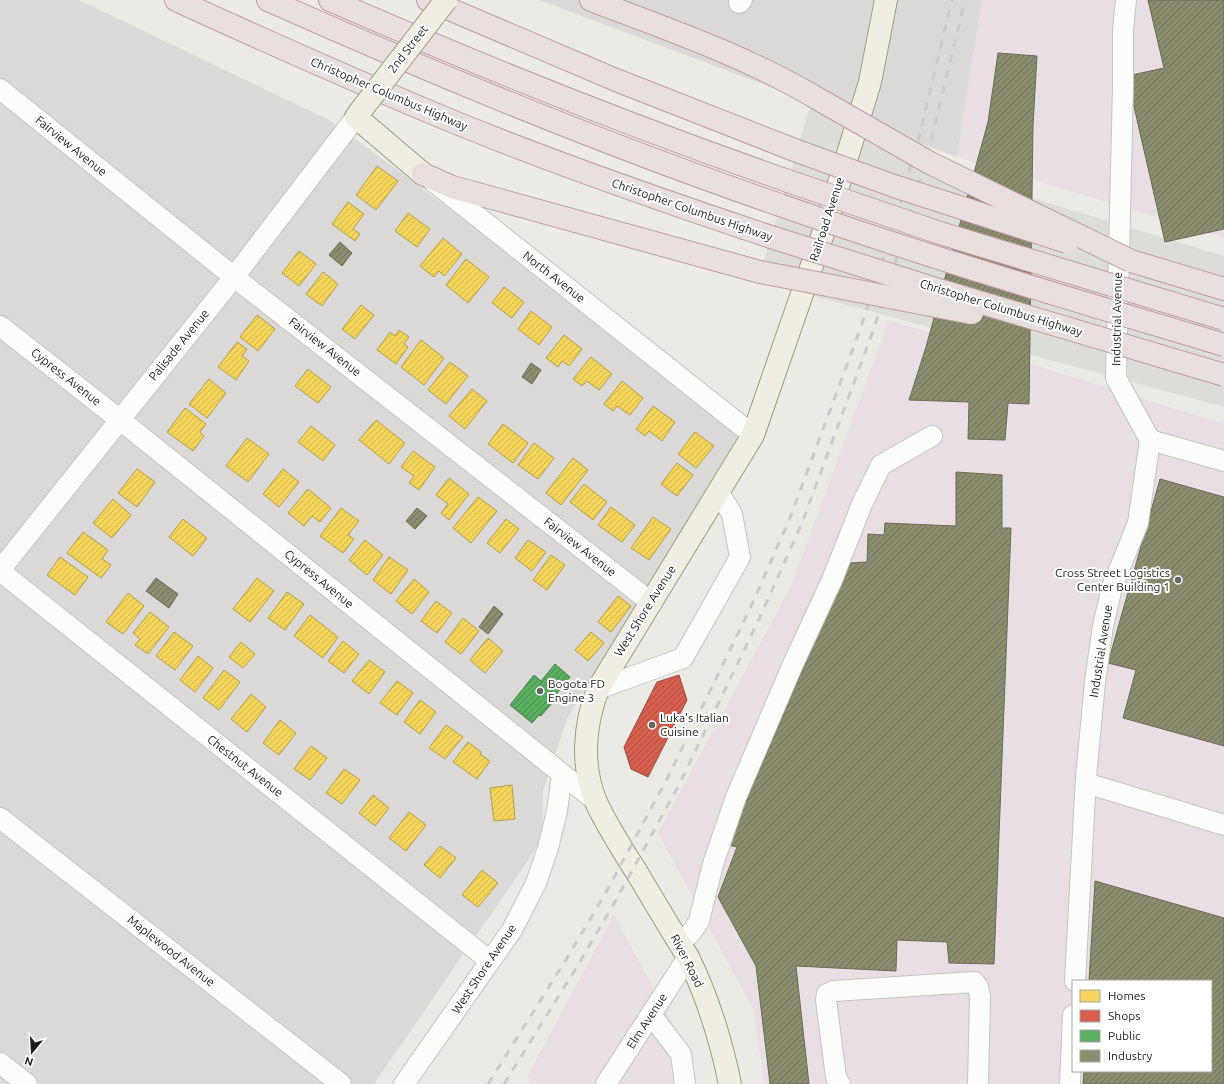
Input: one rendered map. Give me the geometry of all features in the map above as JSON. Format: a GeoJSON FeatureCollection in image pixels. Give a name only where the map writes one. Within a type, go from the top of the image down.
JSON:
{"type":"FeatureCollection","features":[{"type":"Feature","properties":{"kind":"highway","name":"Christopher Columbus Highway"},"geometry":{"type":"LineString","coordinates":[[176,0],[345,76],[460,124],[635,191],[771,238],[912,282],[1224,375]]}},
{"type":"Feature","properties":{"kind":"highway"},"geometry":{"type":"LineString","coordinates":[[268,0],[391,54],[504,101],[681,170],[868,236],[986,274],[1224,345]]}},
{"type":"Feature","properties":{"kind":"highway"},"geometry":{"type":"LineString","coordinates":[[330,0],[440,48],[682,144],[947,235],[1224,319]]}},
{"type":"Feature","properties":{"kind":"highway"},"geometry":{"type":"LineString","coordinates":[[428,0],[616,80],[797,151],[894,186],[1224,289]]}},
{"type":"Feature","properties":{"kind":"highway"},"geometry":{"type":"LineString","coordinates":[[591,0],[735,56],[779,77],[930,163],[1131,261]]}},
{"type":"Feature","properties":{"kind":"highway"},"geometry":{"type":"LineString","coordinates":[[423,174],[467,192],[760,272],[1100,338]]}},
{"type":"Feature","properties":{"kind":"main road","name":"2nd Street"},"geometry":{"type":"LineString","coordinates":[[359,113],[446,0]]}},
{"type":"Feature","properties":{"kind":"main road","name":"Railroad Avenue"},"geometry":{"type":"LineString","coordinates":[[753,435],[828,219],[870,82],[886,0]]}},
{"type":"Feature","properties":{"kind":"main road","name":"North Avenue"},"geometry":{"type":"LineString","coordinates":[[359,113],[423,174]]}},
{"type":"Feature","properties":{"kind":"main road","name":"West Shore Avenue"},"geometry":{"type":"LineString","coordinates":[[596,801],[587,768],[586,742],[589,715],[598,689],[753,435]]}},
{"type":"Feature","properties":{"kind":"main road","name":"Cypress Avenue"},"geometry":{"type":"LineString","coordinates":[[596,801],[621,848]]}},
{"type":"Feature","properties":{"kind":"main road","name":"River Road"},"geometry":{"type":"LineString","coordinates":[[621,848],[683,950],[712,1012],[724,1052],[730,1084]]}},
{"type":"Feature","properties":{"kind":"street","name":"Industrial Avenue"},"geometry":{"type":"LineString","coordinates":[[1075,980],[1086,783],[1095,682],[1103,626],[1112,587],[1138,523],[1150,440],[1116,378],[1123,30],[1126,0]]}},
{"type":"Feature","properties":{"kind":"street","name":"Fairview Avenue"},"geometry":{"type":"LineString","coordinates":[[0,89],[234,277],[652,602]]}},
{"type":"Feature","properties":{"kind":"street","name":"Palisade Avenue"},"geometry":{"type":"LineString","coordinates":[[0,570],[119,419],[234,277],[359,113]]}},
{"type":"Feature","properties":{"kind":"street","name":"North Avenue"},"geometry":{"type":"LineString","coordinates":[[423,174],[753,435]]}},
{"type":"Feature","properties":{"kind":"street","name":"Cypress Avenue"},"geometry":{"type":"LineString","coordinates":[[0,326],[119,419],[596,801]]}},
{"type":"Feature","properties":{"kind":"street","name":"Elm Avenue"},"geometry":{"type":"LineString","coordinates":[[606,1084],[651,1015],[691,933],[699,921],[712,864],[736,797],[793,664],[832,580],[862,504],[881,465],[932,436]]}},
{"type":"Feature","properties":{"kind":"street"},"geometry":{"type":"LineString","coordinates":[[1150,440],[1224,461]]}},
{"type":"Feature","properties":{"kind":"street"},"geometry":{"type":"LineString","coordinates":[[598,689],[683,658],[740,557],[732,514],[719,493]]}},
{"type":"Feature","properties":{"kind":"street","name":"Chestnut Avenue"},"geometry":{"type":"LineString","coordinates":[[0,570],[490,961]]}},
{"type":"Feature","properties":{"kind":"street","name":"West Shore Avenue"},"geometry":{"type":"LineString","coordinates":[[404,1084],[512,930],[536,883],[548,848],[555,818],[562,774]]}},
{"type":"Feature","properties":{"kind":"street"},"geometry":{"type":"LineString","coordinates":[[1086,783],[1224,824]]}},
{"type":"Feature","properties":{"kind":"street","name":"Maplewood Avenue"},"geometry":{"type":"LineString","coordinates":[[0,818],[341,1084]]}},
{"type":"Feature","properties":{"kind":"street"},"geometry":{"type":"LineString","coordinates":[[840,1084],[836,1077],[826,1000],[827,994],[834,991],[974,982],[978,987],[980,996],[978,1084]]}},
{"type":"Feature","properties":{"kind":"street"},"geometry":{"type":"LineString","coordinates":[[651,1015],[681,1054],[686,1084]]}},
{"type":"Feature","properties":{"kind":"street"},"geometry":{"type":"LineString","coordinates":[[1070,1084],[1072,1038]]}},
{"type":"Feature","properties":{"kind":"street"},"geometry":{"type":"LineString","coordinates":[[0,1063],[27,1084]]}},
{"type":"Feature","properties":{"kind":"shaded area"},"geometry":{"type":"Polygon","coordinates":[[[0,0],[79,0],[331,121],[744,426],[567,719],[543,791],[542,840],[374,1084],[0,1084],[0,0]]]}},
{"type":"Feature","properties":{"kind":"shaded area"},"geometry":{"type":"Polygon","coordinates":[[[539,0],[982,0],[957,157],[539,0]]]}},
{"type":"Feature","properties":{"kind":"shaded area"},"geometry":{"type":"Polygon","coordinates":[[[982,0],[1224,0],[1224,237],[957,157],[982,0]]]}},
{"type":"Feature","properties":{"kind":"shaded area"},"geometry":{"type":"Polygon","coordinates":[[[889,320],[1224,424],[1224,1084],[764,1084],[754,1011],[658,833],[791,586],[889,320]]]}},
{"type":"Feature","properties":{"kind":"shaded area"},"geometry":{"type":"Polygon","coordinates":[[[614,915],[679,1036],[685,1084],[529,1084],[528,1075],[614,915]]]}},
{"type":"Feature","properties":{"kind":"pier"},"geometry":{"type":"Polygon","coordinates":[[[816,86],[931,154],[1029,197],[1224,256],[1224,407],[758,281],[816,86]]]}},
{"type":"Feature","properties":{"kind":"building: Homes"},"geometry":{"type":"Polygon","coordinates":[[[377,166],[398,181],[376,210],[356,195],[377,166]]]}},
{"type":"Feature","properties":{"kind":"building: Homes"},"geometry":{"type":"Polygon","coordinates":[[[348,202],[364,214],[353,229],[360,234],[355,241],[332,224],[348,202]]]}},
{"type":"Feature","properties":{"kind":"building: Homes"},"geometry":{"type":"Polygon","coordinates":[[[408,213],[430,229],[417,247],[395,231],[408,213]]]}},
{"type":"Feature","properties":{"kind":"building: Homes"},"geometry":{"type":"Polygon","coordinates":[[[443,238],[462,254],[444,276],[439,271],[434,277],[420,266],[443,238]]]}},
{"type":"Feature","properties":{"kind":"building: Homes"},"geometry":{"type":"Polygon","coordinates":[[[299,251],[316,264],[299,286],[282,273],[299,251]]]}},
{"type":"Feature","properties":{"kind":"building: Homes"},"geometry":{"type":"Polygon","coordinates":[[[466,259],[489,277],[468,303],[446,285],[466,259]]]}},
{"type":"Feature","properties":{"kind":"building: Homes"},"geometry":{"type":"Polygon","coordinates":[[[323,272],[338,284],[322,306],[306,294],[323,272]]]}},
{"type":"Feature","properties":{"kind":"building: Homes"},"geometry":{"type":"Polygon","coordinates":[[[504,287],[524,302],[512,318],[492,303],[504,287]]]}},
{"type":"Feature","properties":{"kind":"building: Homes"},"geometry":{"type":"Polygon","coordinates":[[[361,305],[374,315],[355,339],[342,329],[361,305]]]}},
{"type":"Feature","properties":{"kind":"building: Homes"},"geometry":{"type":"Polygon","coordinates":[[[531,311],[552,327],[539,345],[518,329],[531,311]]]}},
{"type":"Feature","properties":{"kind":"building: Homes"},"geometry":{"type":"Polygon","coordinates":[[[257,315],[275,329],[258,351],[240,337],[257,315]]]}},
{"type":"Feature","properties":{"kind":"building: Homes"},"geometry":{"type":"Polygon","coordinates":[[[399,330],[409,337],[404,344],[408,347],[396,364],[377,350],[390,332],[395,336],[399,330]]]}},
{"type":"Feature","properties":{"kind":"building: Homes"},"geometry":{"type":"Polygon","coordinates":[[[564,335],[582,349],[569,366],[562,361],[558,367],[546,358],[564,335]]]}},
{"type":"Feature","properties":{"kind":"building: Homes"},"geometry":{"type":"Polygon","coordinates":[[[421,340],[444,358],[424,385],[401,367],[421,340]]]}},
{"type":"Feature","properties":{"kind":"building: Homes"},"geometry":{"type":"Polygon","coordinates":[[[237,342],[247,349],[242,356],[249,361],[236,380],[218,367],[237,342]]]}},
{"type":"Feature","properties":{"kind":"building: Homes"},"geometry":{"type":"Polygon","coordinates":[[[591,357],[612,374],[599,390],[587,381],[582,386],[573,379],[591,357]]]}},
{"type":"Feature","properties":{"kind":"building: Homes"},"geometry":{"type":"Polygon","coordinates":[[[450,362],[468,376],[446,404],[428,390],[450,362]]]}},
{"type":"Feature","properties":{"kind":"building: Homes"},"geometry":{"type":"Polygon","coordinates":[[[308,369],[331,387],[318,403],[295,386],[308,369]]]}},
{"type":"Feature","properties":{"kind":"building: Homes"},"geometry":{"type":"Polygon","coordinates":[[[209,379],[226,393],[207,418],[189,404],[209,379]]]}},
{"type":"Feature","properties":{"kind":"building: Homes"},"geometry":{"type":"Polygon","coordinates":[[[622,381],[643,398],[630,415],[617,406],[613,411],[604,404],[622,381]]]}},
{"type":"Feature","properties":{"kind":"building: Homes"},"geometry":{"type":"Polygon","coordinates":[[[472,389],[487,401],[465,429],[449,416],[472,389]]]}},
{"type":"Feature","properties":{"kind":"building: Homes"},"geometry":{"type":"Polygon","coordinates":[[[653,406],[675,422],[662,441],[649,431],[645,436],[636,429],[653,406]]]}},
{"type":"Feature","properties":{"kind":"building: Homes"},"geometry":{"type":"Polygon","coordinates":[[[185,408],[206,424],[200,432],[204,436],[193,451],[167,432],[185,408]]]}},
{"type":"Feature","properties":{"kind":"building: Homes"},"geometry":{"type":"Polygon","coordinates":[[[376,420],[405,443],[389,464],[359,440],[376,420]]]}},
{"type":"Feature","properties":{"kind":"building: Homes"},"geometry":{"type":"Polygon","coordinates":[[[503,424],[528,443],[513,463],[488,444],[503,424]]]}},
{"type":"Feature","properties":{"kind":"building: Homes"},"geometry":{"type":"Polygon","coordinates":[[[311,426],[335,445],[323,461],[298,442],[311,426]]]}},
{"type":"Feature","properties":{"kind":"building: Homes"},"geometry":{"type":"Polygon","coordinates":[[[695,432],[714,446],[696,468],[678,454],[695,432]]]}},
{"type":"Feature","properties":{"kind":"building: Homes"},"geometry":{"type":"Polygon","coordinates":[[[247,438],[269,454],[248,482],[226,466],[247,438]]]}},
{"type":"Feature","properties":{"kind":"building: Homes"},"geometry":{"type":"Polygon","coordinates":[[[534,443],[554,458],[538,479],[518,465],[534,443]]]}},
{"type":"Feature","properties":{"kind":"building: Homes"},"geometry":{"type":"Polygon","coordinates":[[[413,451],[435,467],[419,490],[409,483],[414,476],[401,467],[413,451]]]}},
{"type":"Feature","properties":{"kind":"building: Homes"},"geometry":{"type":"Polygon","coordinates":[[[573,458],[588,470],[561,505],[546,493],[573,458]]]}},
{"type":"Feature","properties":{"kind":"building: Homes"},"geometry":{"type":"Polygon","coordinates":[[[677,463],[693,475],[677,496],[661,484],[677,463]]]}},
{"type":"Feature","properties":{"kind":"building: Homes"},"geometry":{"type":"Polygon","coordinates":[[[137,469],[155,482],[137,507],[118,493],[137,469]]]}},
{"type":"Feature","properties":{"kind":"building: Homes"},"geometry":{"type":"Polygon","coordinates":[[[283,469],[299,482],[279,507],[263,494],[283,469]]]}},
{"type":"Feature","properties":{"kind":"building: Homes"},"geometry":{"type":"Polygon","coordinates":[[[449,478],[469,494],[449,520],[441,513],[448,504],[436,495],[449,478]]]}},
{"type":"Feature","properties":{"kind":"building: Homes"},"geometry":{"type":"Polygon","coordinates":[[[584,484],[607,502],[593,520],[570,502],[584,484]]]}},
{"type":"Feature","properties":{"kind":"building: Homes"},"geometry":{"type":"Polygon","coordinates":[[[308,489],[331,508],[320,522],[312,516],[304,526],[288,513],[308,489]]]}},
{"type":"Feature","properties":{"kind":"building: Homes"},"geometry":{"type":"Polygon","coordinates":[[[478,497],[497,511],[471,543],[453,528],[478,497]]]}},
{"type":"Feature","properties":{"kind":"building: Homes"},"geometry":{"type":"Polygon","coordinates":[[[113,499],[131,515],[112,538],[93,523],[113,499]]]}},
{"type":"Feature","properties":{"kind":"building: Homes"},"geometry":{"type":"Polygon","coordinates":[[[611,507],[635,525],[622,542],[598,525],[611,507]]]}},
{"type":"Feature","properties":{"kind":"building: Homes"},"geometry":{"type":"Polygon","coordinates":[[[341,508],[359,521],[348,535],[354,539],[343,553],[320,536],[341,508]]]}},
{"type":"Feature","properties":{"kind":"building: Homes"},"geometry":{"type":"Polygon","coordinates":[[[653,517],[671,529],[649,560],[631,548],[653,517]]]}},
{"type":"Feature","properties":{"kind":"building: Homes"},"geometry":{"type":"Polygon","coordinates":[[[183,519],[207,538],[193,556],[169,537],[183,519]]]}},
{"type":"Feature","properties":{"kind":"building: Homes"},"geometry":{"type":"Polygon","coordinates":[[[506,519],[519,529],[500,553],[487,543],[506,519]]]}},
{"type":"Feature","properties":{"kind":"building: Homes"},"geometry":{"type":"Polygon","coordinates":[[[83,532],[108,550],[102,559],[111,565],[101,578],[67,553],[83,532]]]}},
{"type":"Feature","properties":{"kind":"building: Homes"},"geometry":{"type":"Polygon","coordinates":[[[365,540],[383,555],[367,575],[349,560],[365,540]]]}},
{"type":"Feature","properties":{"kind":"building: Homes"},"geometry":{"type":"Polygon","coordinates":[[[528,540],[546,552],[532,571],[515,558],[528,540]]]}},
{"type":"Feature","properties":{"kind":"building: Homes"},"geometry":{"type":"Polygon","coordinates":[[[551,555],[565,565],[547,590],[533,580],[551,555]]]}},
{"type":"Feature","properties":{"kind":"building: Homes"},"geometry":{"type":"Polygon","coordinates":[[[60,557],[88,577],[75,595],[47,575],[60,557]]]}},
{"type":"Feature","properties":{"kind":"building: Homes"},"geometry":{"type":"Polygon","coordinates":[[[389,557],[408,570],[391,594],[373,580],[389,557]]]}},
{"type":"Feature","properties":{"kind":"building: Homes"},"geometry":{"type":"Polygon","coordinates":[[[257,578],[274,591],[250,622],[233,609],[257,578]]]}},
{"type":"Feature","properties":{"kind":"building: Homes"},"geometry":{"type":"Polygon","coordinates":[[[414,579],[429,592],[412,614],[396,601],[414,579]]]}},
{"type":"Feature","properties":{"kind":"building: Homes"},"geometry":{"type":"Polygon","coordinates":[[[287,592],[304,604],[285,630],[268,618],[287,592]]]}},
{"type":"Feature","properties":{"kind":"building: Homes"},"geometry":{"type":"Polygon","coordinates":[[[128,593],[144,606],[123,634],[106,622],[128,593]]]}},
{"type":"Feature","properties":{"kind":"building: Homes"},"geometry":{"type":"Polygon","coordinates":[[[618,596],[631,606],[611,632],[598,622],[618,596]]]}},
{"type":"Feature","properties":{"kind":"building: Homes"},"geometry":{"type":"Polygon","coordinates":[[[436,601],[452,613],[437,633],[421,621],[436,601]]]}},
{"type":"Feature","properties":{"kind":"building: Homes"},"geometry":{"type":"Polygon","coordinates":[[[150,612],[169,627],[148,654],[135,645],[140,639],[133,633],[150,612]]]}},
{"type":"Feature","properties":{"kind":"building: Homes"},"geometry":{"type":"Polygon","coordinates":[[[310,615],[338,637],[323,658],[294,636],[310,615]]]}},
{"type":"Feature","properties":{"kind":"building: Homes"},"geometry":{"type":"Polygon","coordinates":[[[463,618],[479,631],[461,654],[445,642],[463,618]]]}},
{"type":"Feature","properties":{"kind":"building: Homes"},"geometry":{"type":"Polygon","coordinates":[[[174,632],[193,646],[175,670],[156,656],[174,632]]]}},
{"type":"Feature","properties":{"kind":"building: Homes"},"geometry":{"type":"Polygon","coordinates":[[[591,632],[604,643],[588,661],[575,650],[591,632]]]}},
{"type":"Feature","properties":{"kind":"building: Homes"},"geometry":{"type":"Polygon","coordinates":[[[488,638],[503,651],[485,673],[470,660],[488,638]]]}},
{"type":"Feature","properties":{"kind":"building: Homes"},"geometry":{"type":"Polygon","coordinates":[[[343,641],[359,654],[344,673],[328,661],[343,641]]]}},
{"type":"Feature","properties":{"kind":"building: Homes"},"geometry":{"type":"Polygon","coordinates":[[[241,642],[255,654],[243,668],[229,657],[241,642]]]}},
{"type":"Feature","properties":{"kind":"building: Homes"},"geometry":{"type":"Polygon","coordinates":[[[198,656],[213,668],[195,692],[180,680],[198,656]]]}},
{"type":"Feature","properties":{"kind":"building: Homes"},"geometry":{"type":"Polygon","coordinates":[[[369,660],[385,672],[369,694],[352,681],[369,660]]]}},
{"type":"Feature","properties":{"kind":"building: Homes"},"geometry":{"type":"Polygon","coordinates":[[[224,670],[240,682],[219,710],[203,698],[224,670]]]}},
{"type":"Feature","properties":{"kind":"building: Homes"},"geometry":{"type":"Polygon","coordinates":[[[397,681],[413,693],[397,715],[380,703],[397,681]]]}},
{"type":"Feature","properties":{"kind":"building: Homes"},"geometry":{"type":"Polygon","coordinates":[[[251,694],[266,707],[247,732],[231,719],[251,694]]]}},
{"type":"Feature","properties":{"kind":"building: Homes"},"geometry":{"type":"Polygon","coordinates":[[[420,700],[436,712],[420,734],[404,722],[420,700]]]}},
{"type":"Feature","properties":{"kind":"building: Homes"},"geometry":{"type":"Polygon","coordinates":[[[280,720],[296,733],[279,755],[263,743],[280,720]]]}},
{"type":"Feature","properties":{"kind":"building: Homes"},"geometry":{"type":"Polygon","coordinates":[[[446,725],[463,737],[445,759],[429,748],[446,725]]]}},
{"type":"Feature","properties":{"kind":"building: Homes"},"geometry":{"type":"Polygon","coordinates":[[[468,742],[481,752],[480,754],[490,761],[477,779],[453,762],[468,742]]]}},
{"type":"Feature","properties":{"kind":"building: Homes"},"geometry":{"type":"Polygon","coordinates":[[[311,746],[327,758],[310,780],[294,769],[311,746]]]}},
{"type":"Feature","properties":{"kind":"building: Homes"},"geometry":{"type":"Polygon","coordinates":[[[344,769],[360,780],[342,804],[326,793],[344,769]]]}},
{"type":"Feature","properties":{"kind":"building: Homes"},"geometry":{"type":"Polygon","coordinates":[[[512,785],[515,819],[494,821],[490,788],[512,785]]]}},
{"type":"Feature","properties":{"kind":"building: Homes"},"geometry":{"type":"Polygon","coordinates":[[[373,795],[389,808],[375,826],[359,813],[373,795]]]}},
{"type":"Feature","properties":{"kind":"building: Homes"},"geometry":{"type":"Polygon","coordinates":[[[409,812],[426,825],[406,851],[389,838],[409,812]]]}},
{"type":"Feature","properties":{"kind":"building: Homes"},"geometry":{"type":"Polygon","coordinates":[[[440,846],[456,858],[440,878],[424,865],[440,846]]]}},
{"type":"Feature","properties":{"kind":"building: Homes"},"geometry":{"type":"Polygon","coordinates":[[[482,870],[498,883],[478,907],[462,895],[482,870]]]}},
{"type":"Feature","properties":{"kind":"building: Shops"},"geometry":{"type":"Polygon","coordinates":[[[679,675],[687,700],[648,777],[631,769],[624,747],[657,682],[679,675]]]}},
{"type":"Feature","properties":{"kind":"building: Public","name":"Bogota FD Engine 3"},"geometry":{"type":"Polygon","coordinates":[[[555,664],[570,677],[550,702],[552,703],[541,716],[539,715],[532,723],[510,705],[534,675],[541,681],[555,664]]]}},
{"type":"Feature","properties":{"kind":"building: Industry"},"geometry":{"type":"Polygon","coordinates":[[[1148,0],[1224,0],[1224,229],[1165,242],[1127,76],[1164,68],[1148,0]]]}},
{"type":"Feature","properties":{"kind":"building: Industry"},"geometry":{"type":"Polygon","coordinates":[[[998,53],[1037,56],[1033,126],[1029,404],[1008,403],[1005,440],[968,439],[969,402],[909,400],[926,347],[988,122],[998,53]]]}},
{"type":"Feature","properties":{"kind":"building: Industry"},"geometry":{"type":"Polygon","coordinates":[[[340,242],[352,253],[342,266],[329,255],[340,242]]]}},
{"type":"Feature","properties":{"kind":"building: Industry"},"geometry":{"type":"Polygon","coordinates":[[[531,363],[541,370],[532,384],[522,377],[531,363]]]}},
{"type":"Feature","properties":{"kind":"building: Industry"},"geometry":{"type":"Polygon","coordinates":[[[956,472],[1002,475],[1002,528],[1011,528],[994,964],[949,963],[947,942],[897,940],[896,971],[796,966],[809,1084],[770,1084],[756,966],[718,897],[737,847],[727,845],[849,563],[867,562],[868,534],[884,535],[885,523],[956,526],[956,472]]]}},
{"type":"Feature","properties":{"kind":"building: Industry","name":"Cross Street Logistics Center Building 1"},"geometry":{"type":"Polygon","coordinates":[[[1160,479],[1224,497],[1224,746],[1123,718],[1136,670],[1108,663],[1160,479]]]}},
{"type":"Feature","properties":{"kind":"building: Industry"},"geometry":{"type":"Polygon","coordinates":[[[417,508],[427,516],[415,529],[406,521],[417,508]]]}},
{"type":"Feature","properties":{"kind":"building: Industry"},"geometry":{"type":"Polygon","coordinates":[[[156,578],[178,594],[169,608],[146,591],[156,578]]]}},
{"type":"Feature","properties":{"kind":"building: Industry"},"geometry":{"type":"Polygon","coordinates":[[[494,606],[503,614],[488,634],[479,627],[494,606]]]}},
{"type":"Feature","properties":{"kind":"building: Industry"},"geometry":{"type":"Polygon","coordinates":[[[1095,881],[1224,918],[1224,1084],[1083,1084],[1084,1072],[1212,1072],[1212,980],[1089,980],[1095,881]]]}},
{"type":"Feature","properties":{"kind":"railway"},"geometry":{"type":"LineString","coordinates":[[488,1084],[567,958],[605,894],[668,777],[749,611],[790,518],[861,327],[889,241],[919,137],[952,0]]}},
{"type":"Feature","properties":{"kind":"railway"},"geometry":{"type":"LineString","coordinates":[[504,1084],[578,965],[616,900],[680,783],[760,617],[802,523],[873,331],[901,245],[931,141],[965,0]]}},
{"type":"Feature","properties":{"kind":"place","name":"Cross Street Logistics Center Building 1"},"geometry":{"type":"Point","coordinates":[1178,580]}},
{"type":"Feature","properties":{"kind":"place","name":"Bogota FD Engine 3"},"geometry":{"type":"Point","coordinates":[540,691]}},
{"type":"Feature","properties":{"kind":"place","name":"Luka's Italian Cuisine"},"geometry":{"type":"Point","coordinates":[652,725]}}]}
